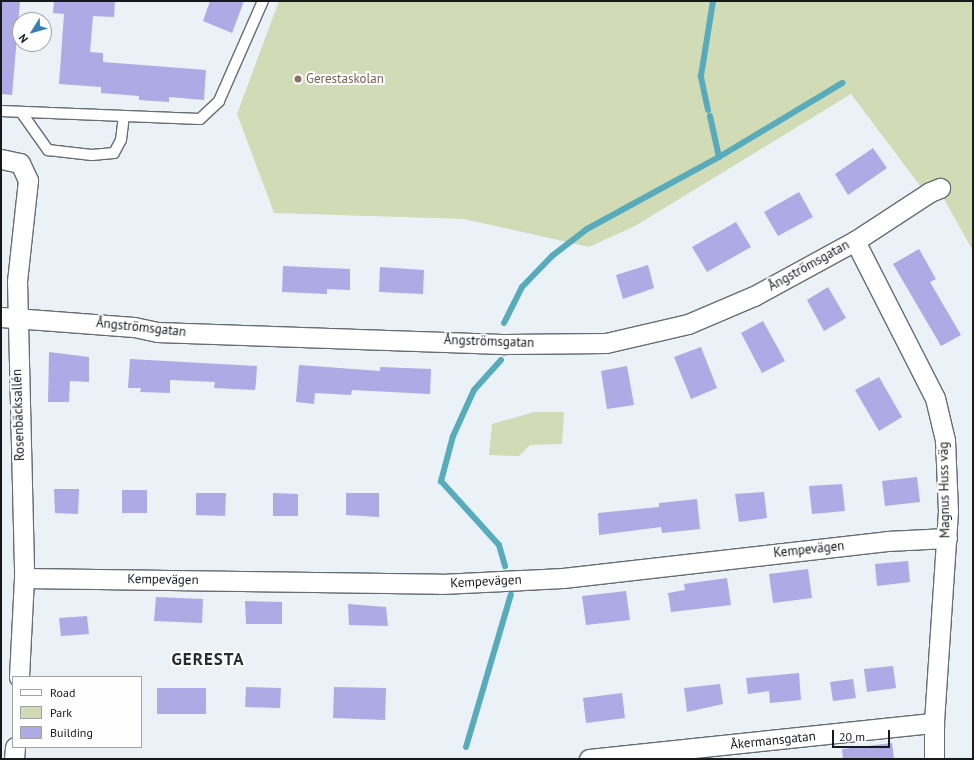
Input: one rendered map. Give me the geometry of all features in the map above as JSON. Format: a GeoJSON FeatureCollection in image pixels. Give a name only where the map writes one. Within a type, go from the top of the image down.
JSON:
{"type":"FeatureCollection","features":[{"type":"Feature","properties":{"kind":"street","name":"Rosenbäcksallén"},"geometry":{"type":"LineString","coordinates":[[7,160],[26,170],[28,180],[17,281],[9,317],[24,578],[18,676]]}},
{"type":"Feature","properties":{"kind":"street","name":"Ångströmsgatan"},"geometry":{"type":"LineString","coordinates":[[9,317],[134,327],[157,332],[505,344],[606,342],[688,324],[754,296],[855,241],[930,192],[940,188]]}},
{"type":"Feature","properties":{"kind":"street","name":"Magnus Huss väg"},"geometry":{"type":"LineString","coordinates":[[855,241],[935,398],[945,440],[947,538],[934,723],[934,759]]}},
{"type":"Feature","properties":{"kind":"street","name":"Kempevägen"},"geometry":{"type":"LineString","coordinates":[[24,578],[449,584],[563,578],[887,541],[947,538]]}},
{"type":"Feature","properties":{"kind":"street","name":"Åkermansgatan"},"geometry":{"type":"LineString","coordinates":[[589,759],[660,756],[934,723]]}},
{"type":"Feature","properties":{"kind":"street"},"geometry":{"type":"LineString","coordinates":[[14,759],[15,748]]}},
{"type":"Feature","properties":{"kind":"lane"},"geometry":{"type":"LineString","coordinates":[[1,112],[200,119],[219,101],[264,1]]}},
{"type":"Feature","properties":{"kind":"lane"},"geometry":{"type":"LineString","coordinates":[[21,112],[48,150],[92,155],[114,153],[121,140],[124,117]]}},
{"type":"Feature","properties":{"kind":"green space"},"geometry":{"type":"Polygon","coordinates":[[[279,1],[973,1],[973,251],[944,199],[921,187],[851,94],[635,226],[589,247],[464,219],[274,213],[237,114],[279,1]]]}},
{"type":"Feature","properties":{"kind":"green space"},"geometry":{"type":"Polygon","coordinates":[[[534,412],[564,412],[562,444],[530,445],[519,456],[489,455],[492,424],[534,412]]]}},
{"type":"Feature","properties":{"kind":"building"},"geometry":{"type":"Polygon","coordinates":[[[1,1],[20,1],[19,12],[12,12],[12,52],[16,52],[12,95],[1,94],[1,1]]]}},
{"type":"Feature","properties":{"kind":"building"},"geometry":{"type":"Polygon","coordinates":[[[54,1],[115,1],[114,17],[93,16],[90,52],[103,53],[103,62],[206,70],[204,100],[169,97],[169,102],[139,100],[139,96],[101,93],[101,87],[59,84],[64,14],[53,13],[54,1]]]}},
{"type":"Feature","properties":{"kind":"building"},"geometry":{"type":"Polygon","coordinates":[[[210,1],[244,1],[232,33],[203,21],[210,1]]]}},
{"type":"Feature","properties":{"kind":"building"},"geometry":{"type":"Polygon","coordinates":[[[873,148],[887,168],[848,195],[835,174],[873,148]]]}},
{"type":"Feature","properties":{"kind":"building"},"geometry":{"type":"Polygon","coordinates":[[[799,192],[813,217],[778,236],[764,212],[799,192]]]}},
{"type":"Feature","properties":{"kind":"building"},"geometry":{"type":"Polygon","coordinates":[[[736,222],[751,247],[707,272],[692,247],[736,222]]]}},
{"type":"Feature","properties":{"kind":"building"},"geometry":{"type":"Polygon","coordinates":[[[919,249],[936,279],[930,282],[961,335],[941,346],[893,264],[919,249]]]}},
{"type":"Feature","properties":{"kind":"building"},"geometry":{"type":"Polygon","coordinates":[[[648,265],[654,288],[623,299],[616,275],[648,265]]]}},
{"type":"Feature","properties":{"kind":"building"},"geometry":{"type":"Polygon","coordinates":[[[283,266],[350,269],[350,290],[327,289],[327,294],[282,292],[283,266]]]}},
{"type":"Feature","properties":{"kind":"building"},"geometry":{"type":"Polygon","coordinates":[[[380,267],[424,270],[423,294],[379,292],[380,267]]]}},
{"type":"Feature","properties":{"kind":"building"},"geometry":{"type":"Polygon","coordinates":[[[828,287],[846,318],[824,331],[807,300],[828,287]]]}},
{"type":"Feature","properties":{"kind":"building"},"geometry":{"type":"Polygon","coordinates":[[[763,321],[785,361],[762,373],[741,333],[763,321]]]}},
{"type":"Feature","properties":{"kind":"building"},"geometry":{"type":"Polygon","coordinates":[[[701,347],[717,388],[691,399],[674,357],[701,347]]]}},
{"type":"Feature","properties":{"kind":"building"},"geometry":{"type":"Polygon","coordinates":[[[49,352],[89,357],[89,382],[70,381],[69,402],[48,402],[49,352]]]}},
{"type":"Feature","properties":{"kind":"building"},"geometry":{"type":"Polygon","coordinates":[[[130,359],[257,366],[255,390],[214,388],[215,382],[170,380],[170,393],[140,392],[141,388],[128,388],[130,359]]]}},
{"type":"Feature","properties":{"kind":"building"},"geometry":{"type":"Polygon","coordinates":[[[299,365],[380,371],[380,367],[431,369],[430,394],[352,390],[351,395],[315,393],[314,404],[296,402],[299,365]]]}},
{"type":"Feature","properties":{"kind":"building"},"geometry":{"type":"Polygon","coordinates":[[[627,366],[634,405],[607,409],[601,371],[627,366]]]}},
{"type":"Feature","properties":{"kind":"building"},"geometry":{"type":"Polygon","coordinates":[[[879,377],[902,417],[879,431],[855,390],[879,377]]]}},
{"type":"Feature","properties":{"kind":"building"},"geometry":{"type":"Polygon","coordinates":[[[917,477],[920,502],[885,506],[882,481],[917,477]]]}},
{"type":"Feature","properties":{"kind":"building"},"geometry":{"type":"Polygon","coordinates":[[[842,484],[845,511],[812,514],[809,486],[842,484]]]}},
{"type":"Feature","properties":{"kind":"building"},"geometry":{"type":"Polygon","coordinates":[[[54,489],[79,489],[78,514],[55,513],[54,489]]]}},
{"type":"Feature","properties":{"kind":"building"},"geometry":{"type":"Polygon","coordinates":[[[122,490],[147,490],[147,513],[122,513],[122,490]]]}},
{"type":"Feature","properties":{"kind":"building"},"geometry":{"type":"Polygon","coordinates":[[[764,492],[767,518],[739,522],[735,494],[764,492]]]}},
{"type":"Feature","properties":{"kind":"building"},"geometry":{"type":"Polygon","coordinates":[[[196,493],[226,493],[225,516],[196,515],[196,493]]]}},
{"type":"Feature","properties":{"kind":"building"},"geometry":{"type":"Polygon","coordinates":[[[273,493],[298,494],[298,516],[273,516],[273,493]]]}},
{"type":"Feature","properties":{"kind":"building"},"geometry":{"type":"Polygon","coordinates":[[[346,493],[379,493],[379,517],[346,515],[346,493]]]}},
{"type":"Feature","properties":{"kind":"building"},"geometry":{"type":"Polygon","coordinates":[[[697,499],[700,529],[662,533],[661,527],[599,535],[598,513],[659,507],[659,503],[697,499]]]}},
{"type":"Feature","properties":{"kind":"building"},"geometry":{"type":"Polygon","coordinates":[[[908,561],[910,582],[877,586],[875,564],[908,561]]]}},
{"type":"Feature","properties":{"kind":"building"},"geometry":{"type":"Polygon","coordinates":[[[808,569],[812,598],[773,603],[769,574],[808,569]]]}},
{"type":"Feature","properties":{"kind":"building"},"geometry":{"type":"Polygon","coordinates":[[[727,578],[731,605],[671,612],[668,593],[685,590],[684,584],[727,578]]]}},
{"type":"Feature","properties":{"kind":"building"},"geometry":{"type":"Polygon","coordinates":[[[626,591],[630,620],[586,625],[582,596],[626,591]]]}},
{"type":"Feature","properties":{"kind":"building"},"geometry":{"type":"Polygon","coordinates":[[[156,597],[203,599],[202,623],[154,621],[156,597]]]}},
{"type":"Feature","properties":{"kind":"building"},"geometry":{"type":"Polygon","coordinates":[[[245,601],[282,602],[282,624],[246,624],[245,601]]]}},
{"type":"Feature","properties":{"kind":"building"},"geometry":{"type":"Polygon","coordinates":[[[348,604],[386,607],[388,626],[349,625],[348,604]]]}},
{"type":"Feature","properties":{"kind":"building"},"geometry":{"type":"Polygon","coordinates":[[[87,616],[89,634],[61,636],[59,618],[87,616]]]}},
{"type":"Feature","properties":{"kind":"building"},"geometry":{"type":"Polygon","coordinates":[[[893,666],[896,688],[867,692],[864,669],[893,666]]]}},
{"type":"Feature","properties":{"kind":"building"},"geometry":{"type":"Polygon","coordinates":[[[799,673],[801,700],[770,703],[769,691],[748,694],[746,678],[799,673]]]}},
{"type":"Feature","properties":{"kind":"building"},"geometry":{"type":"Polygon","coordinates":[[[853,679],[856,698],[833,701],[830,682],[853,679]]]}},
{"type":"Feature","properties":{"kind":"building"},"geometry":{"type":"Polygon","coordinates":[[[720,684],[723,704],[687,712],[684,688],[720,684]]]}},
{"type":"Feature","properties":{"kind":"building"},"geometry":{"type":"Polygon","coordinates":[[[246,687],[281,688],[280,708],[245,707],[246,687]]]}},
{"type":"Feature","properties":{"kind":"building"},"geometry":{"type":"Polygon","coordinates":[[[334,687],[386,688],[385,720],[333,718],[334,687]]]}},
{"type":"Feature","properties":{"kind":"building"},"geometry":{"type":"Polygon","coordinates":[[[157,688],[206,688],[206,714],[157,714],[157,688]]]}},
{"type":"Feature","properties":{"kind":"building"},"geometry":{"type":"Polygon","coordinates":[[[622,693],[625,718],[586,723],[583,698],[622,693]]]}},
{"type":"Feature","properties":{"kind":"building"},"geometry":{"type":"Polygon","coordinates":[[[892,743],[894,759],[843,759],[842,749],[892,743]]]}},
{"type":"Feature","properties":{"kind":"waterway"},"geometry":{"type":"LineString","coordinates":[[708,110],[701,76],[713,1]]}},
{"type":"Feature","properties":{"kind":"waterway"},"geometry":{"type":"LineString","coordinates":[[504,323],[522,287],[552,256],[587,229],[719,157],[842,83]]}},
{"type":"Feature","properties":{"kind":"waterway"},"geometry":{"type":"LineString","coordinates":[[710,116],[719,157]]}},
{"type":"Feature","properties":{"kind":"waterway"},"geometry":{"type":"LineString","coordinates":[[501,360],[474,390],[453,436],[441,481],[499,545],[505,566]]}},
{"type":"Feature","properties":{"kind":"waterway"},"geometry":{"type":"LineString","coordinates":[[466,747],[511,594]]}},
{"type":"Feature","properties":{"kind":"place","name":"Gerestaskolan"},"geometry":{"type":"Point","coordinates":[298,79]}},
{"type":"Feature","properties":{"kind":"district","name":"GERESTA"},"geometry":{"type":"Point","coordinates":[208,660]}}]}
